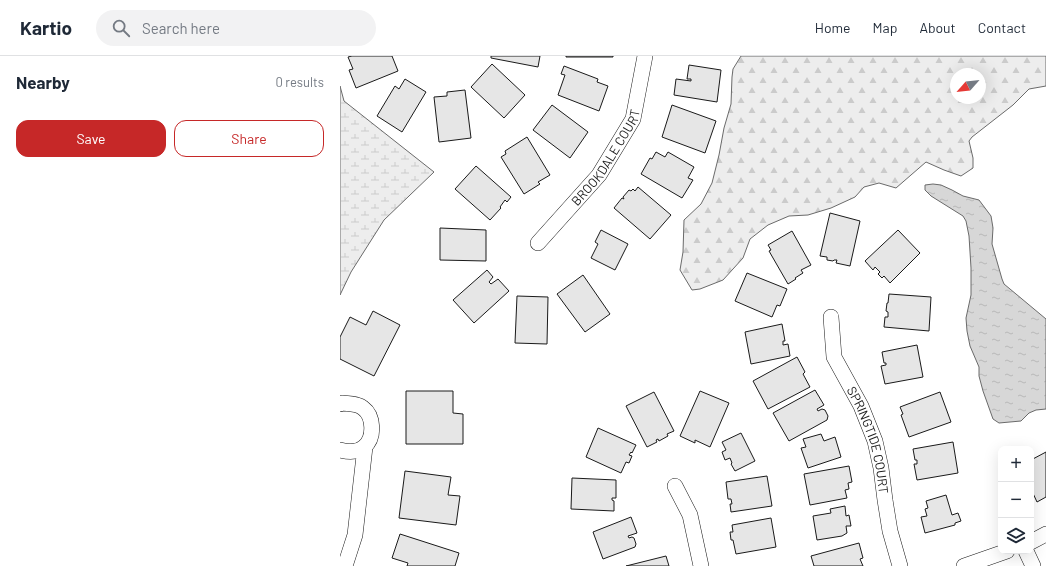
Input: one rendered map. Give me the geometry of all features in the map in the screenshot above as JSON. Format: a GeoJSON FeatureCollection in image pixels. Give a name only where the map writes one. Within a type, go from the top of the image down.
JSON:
{"type":"FeatureCollection","features":[{"type":"Feature","properties":{"kind":"street","name":"BROOKDALE COURT"},"geometry":{"type":"LineString","coordinates":[[538,243],[599,175],[633,119],[645,56]]}},
{"type":"Feature","properties":{"kind":"street","name":"SPRINGTIDE COURT"},"geometry":{"type":"LineString","coordinates":[[831,317],[834,357],[861,406],[875,441],[881,468],[890,530],[900,566]]}},
{"type":"Feature","properties":{"kind":"street"},"geometry":{"type":"LineString","coordinates":[[340,404],[356,404],[364,408],[370,417],[372,430],[370,440],[364,447],[357,451],[340,450]]}},
{"type":"Feature","properties":{"kind":"street"},"geometry":{"type":"LineString","coordinates":[[345,566],[355,535],[364,447]]}},
{"type":"Feature","properties":{"kind":"street"},"geometry":{"type":"LineString","coordinates":[[675,486],[690,515],[701,566]]}},
{"type":"Feature","properties":{"kind":"street"},"geometry":{"type":"LineString","coordinates":[[1034,540],[1046,534]]}},
{"type":"Feature","properties":{"kind":"street"},"geometry":{"type":"LineString","coordinates":[[964,566],[998,554]]}},
{"type":"Feature","properties":{"kind":"street"},"geometry":{"type":"LineString","coordinates":[[1027,554],[1033,566]]}},
{"type":"Feature","properties":{"kind":"green space"},"geometry":{"type":"Polygon","coordinates":[[[741,56],[1046,56],[1046,86],[1029,89],[1013,105],[972,137],[969,141],[973,158],[973,168],[961,176],[926,162],[896,188],[879,183],[864,187],[855,197],[831,208],[808,215],[789,216],[768,225],[750,239],[743,258],[723,280],[700,289],[692,290],[680,270],[683,252],[684,220],[701,204],[712,183],[731,104],[733,69],[741,56]]]}},
{"type":"Feature","properties":{"kind":"green space"},"geometry":{"type":"Polygon","coordinates":[[[340,86],[344,101],[434,172],[384,220],[351,272],[340,295],[340,86]]]}},
{"type":"Feature","properties":{"kind":"water"},"geometry":{"type":"Polygon","coordinates":[[[925,185],[941,185],[963,196],[979,200],[991,216],[993,228],[992,244],[1004,284],[1046,319],[1046,409],[1036,410],[1029,413],[1021,421],[999,423],[993,419],[983,391],[979,376],[979,367],[970,346],[967,331],[966,318],[971,295],[971,268],[969,236],[966,221],[963,216],[931,196],[925,190],[925,185]]]}},
{"type":"Feature","properties":{"kind":"building"},"geometry":{"type":"Polygon","coordinates":[[[392,56],[398,71],[356,88],[349,70],[353,69],[348,57],[392,56]]]}},
{"type":"Feature","properties":{"kind":"building"},"geometry":{"type":"Polygon","coordinates":[[[491,56],[540,56],[538,67],[491,58],[491,56]]]}},
{"type":"Feature","properties":{"kind":"building"},"geometry":{"type":"Polygon","coordinates":[[[613,56],[613,57],[566,57],[613,56]]]}},
{"type":"Feature","properties":{"kind":"building"},"geometry":{"type":"Polygon","coordinates":[[[492,64],[525,95],[504,118],[471,87],[492,64]]]}},
{"type":"Feature","properties":{"kind":"building"},"geometry":{"type":"Polygon","coordinates":[[[689,65],[721,70],[717,102],[674,95],[676,79],[691,81],[691,79],[687,79],[689,65]]]}},
{"type":"Feature","properties":{"kind":"building"},"geometry":{"type":"Polygon","coordinates":[[[564,66],[598,79],[597,82],[608,86],[599,111],[558,95],[565,75],[561,74],[564,66]]]}},
{"type":"Feature","properties":{"kind":"building"},"geometry":{"type":"Polygon","coordinates":[[[405,79],[426,92],[402,132],[377,116],[395,86],[399,89],[405,79]]]}},
{"type":"Feature","properties":{"kind":"building"},"geometry":{"type":"Polygon","coordinates":[[[465,90],[471,138],[439,142],[434,97],[447,96],[447,92],[465,90]]]}},
{"type":"Feature","properties":{"kind":"building"},"geometry":{"type":"Polygon","coordinates":[[[552,105],[588,132],[570,158],[533,130],[552,105]]]}},
{"type":"Feature","properties":{"kind":"building"},"geometry":{"type":"Polygon","coordinates":[[[672,105],[716,121],[705,153],[662,137],[672,105]]]}},
{"type":"Feature","properties":{"kind":"building"},"geometry":{"type":"Polygon","coordinates":[[[527,137],[550,175],[538,182],[540,184],[524,194],[501,157],[506,154],[505,151],[527,137]]]}},
{"type":"Feature","properties":{"kind":"building"},"geometry":{"type":"Polygon","coordinates":[[[656,152],[665,157],[668,152],[694,167],[688,178],[693,180],[682,198],[641,174],[650,158],[652,159],[656,152]]]}},
{"type":"Feature","properties":{"kind":"building"},"geometry":{"type":"Polygon","coordinates":[[[476,166],[511,197],[507,202],[505,200],[500,207],[501,208],[490,220],[455,189],[476,166]]]}},
{"type":"Feature","properties":{"kind":"building"},"geometry":{"type":"Polygon","coordinates":[[[638,187],[671,215],[650,239],[614,208],[622,198],[624,199],[623,197],[629,190],[631,191],[633,189],[635,191],[638,187]]]}},
{"type":"Feature","properties":{"kind":"building"},"geometry":{"type":"Polygon","coordinates":[[[830,213],[860,221],[850,266],[836,263],[837,260],[827,260],[827,257],[820,256],[830,213]]]}},
{"type":"Feature","properties":{"kind":"building"},"geometry":{"type":"Polygon","coordinates":[[[440,228],[486,230],[486,261],[440,260],[440,228]]]}},
{"type":"Feature","properties":{"kind":"building"},"geometry":{"type":"Polygon","coordinates":[[[601,230],[628,244],[615,270],[591,258],[598,244],[595,242],[601,230]]]}},
{"type":"Feature","properties":{"kind":"building"},"geometry":{"type":"Polygon","coordinates":[[[898,230],[920,253],[890,283],[884,276],[882,278],[878,274],[880,272],[875,267],[873,270],[865,261],[898,230]]]}},
{"type":"Feature","properties":{"kind":"building"},"geometry":{"type":"Polygon","coordinates":[[[792,231],[811,265],[801,270],[803,273],[788,284],[769,251],[771,250],[768,245],[792,231]]]}},
{"type":"Feature","properties":{"kind":"building"},"geometry":{"type":"Polygon","coordinates":[[[487,270],[493,277],[489,282],[491,284],[498,279],[509,291],[474,323],[453,300],[487,270]]]}},
{"type":"Feature","properties":{"kind":"building"},"geometry":{"type":"Polygon","coordinates":[[[747,273],[787,289],[780,306],[777,305],[772,317],[735,301],[747,273]]]}},
{"type":"Feature","properties":{"kind":"building"},"geometry":{"type":"Polygon","coordinates":[[[583,275],[610,314],[585,332],[557,294],[583,275]]]}},
{"type":"Feature","properties":{"kind":"building"},"geometry":{"type":"Polygon","coordinates":[[[889,294],[931,297],[929,331],[884,327],[885,317],[888,317],[888,312],[886,311],[889,294]]]}},
{"type":"Feature","properties":{"kind":"building"},"geometry":{"type":"Polygon","coordinates":[[[517,296],[548,297],[547,344],[515,343],[517,296]]]}},
{"type":"Feature","properties":{"kind":"building"},"geometry":{"type":"Polygon","coordinates":[[[373,311],[400,325],[374,376],[340,359],[340,337],[350,317],[366,325],[373,311]]]}},
{"type":"Feature","properties":{"kind":"building"},"geometry":{"type":"Polygon","coordinates":[[[782,324],[785,341],[783,341],[783,345],[788,344],[790,356],[751,364],[745,332],[782,324]]]}},
{"type":"Feature","properties":{"kind":"building"},"geometry":{"type":"Polygon","coordinates":[[[917,345],[923,377],[885,384],[881,366],[886,365],[886,363],[884,363],[882,352],[917,345]]]}},
{"type":"Feature","properties":{"kind":"building"},"geometry":{"type":"Polygon","coordinates":[[[797,357],[805,372],[803,374],[810,387],[768,409],[753,381],[797,357]]]}},
{"type":"Feature","properties":{"kind":"building"},"geometry":{"type":"Polygon","coordinates":[[[815,390],[824,405],[817,409],[818,411],[822,409],[825,410],[828,416],[827,420],[789,441],[773,413],[815,390]]]}},
{"type":"Feature","properties":{"kind":"building"},"geometry":{"type":"Polygon","coordinates":[[[406,391],[453,391],[453,413],[463,414],[463,444],[406,444],[406,391]]]}},
{"type":"Feature","properties":{"kind":"building"},"geometry":{"type":"Polygon","coordinates":[[[700,391],[729,403],[710,447],[695,440],[695,443],[680,436],[700,391]]]}},
{"type":"Feature","properties":{"kind":"building"},"geometry":{"type":"Polygon","coordinates":[[[654,392],[674,431],[667,434],[668,436],[659,441],[658,439],[656,440],[657,442],[647,447],[626,406],[654,392]]]}},
{"type":"Feature","properties":{"kind":"building"},"geometry":{"type":"Polygon","coordinates":[[[940,392],[951,422],[909,437],[901,415],[903,414],[900,407],[940,392]]]}},
{"type":"Feature","properties":{"kind":"building"},"geometry":{"type":"Polygon","coordinates":[[[598,428],[636,445],[632,453],[631,452],[629,455],[632,456],[629,463],[626,462],[621,473],[586,457],[598,428]]]}},
{"type":"Feature","properties":{"kind":"building"},"geometry":{"type":"Polygon","coordinates":[[[741,433],[755,461],[735,471],[731,464],[730,458],[725,460],[722,452],[726,450],[722,442],[741,433]]]}},
{"type":"Feature","properties":{"kind":"building"},"geometry":{"type":"Polygon","coordinates":[[[821,434],[824,441],[835,437],[841,457],[808,468],[801,448],[806,447],[803,439],[821,434]]]}},
{"type":"Feature","properties":{"kind":"building"},"geometry":{"type":"Polygon","coordinates":[[[953,442],[958,473],[917,480],[914,464],[917,464],[917,460],[915,460],[913,449],[953,442]]]}},
{"type":"Feature","properties":{"kind":"building"},"geometry":{"type":"Polygon","coordinates":[[[1046,452],[1046,497],[1037,502],[1034,496],[1034,458],[1046,452]]]}},
{"type":"Feature","properties":{"kind":"building"},"geometry":{"type":"Polygon","coordinates":[[[849,466],[852,482],[848,483],[849,489],[845,490],[847,498],[810,505],[804,474],[849,466]]]}},
{"type":"Feature","properties":{"kind":"building"},"geometry":{"type":"Polygon","coordinates":[[[405,471],[451,477],[448,495],[460,496],[456,525],[399,518],[405,471]]]}},
{"type":"Feature","properties":{"kind":"building"},"geometry":{"type":"Polygon","coordinates":[[[767,476],[772,506],[731,512],[730,504],[732,504],[731,499],[728,499],[726,482],[767,476]]]}},
{"type":"Feature","properties":{"kind":"building"},"geometry":{"type":"Polygon","coordinates":[[[572,478],[616,480],[616,498],[612,498],[614,501],[614,511],[571,509],[572,478]]]}},
{"type":"Feature","properties":{"kind":"building"},"geometry":{"type":"Polygon","coordinates":[[[946,495],[952,515],[958,513],[961,521],[955,523],[955,525],[925,533],[921,517],[927,516],[925,509],[928,508],[926,501],[946,495]]]}},
{"type":"Feature","properties":{"kind":"building"},"geometry":{"type":"Polygon","coordinates":[[[845,506],[846,516],[849,515],[851,526],[846,526],[847,533],[842,536],[817,540],[813,516],[831,513],[830,509],[845,506]]]}},
{"type":"Feature","properties":{"kind":"building"},"geometry":{"type":"Polygon","coordinates":[[[631,517],[637,533],[628,536],[629,538],[634,538],[636,544],[635,547],[603,559],[593,532],[631,517]]]}},
{"type":"Feature","properties":{"kind":"building"},"geometry":{"type":"Polygon","coordinates":[[[771,518],[776,547],[736,554],[733,540],[731,540],[730,532],[733,532],[732,525],[771,518]]]}},
{"type":"Feature","properties":{"kind":"building"},"geometry":{"type":"Polygon","coordinates":[[[400,534],[459,553],[455,566],[407,566],[408,563],[392,558],[400,534]]]}},
{"type":"Feature","properties":{"kind":"building"},"geometry":{"type":"Polygon","coordinates":[[[859,543],[863,558],[860,559],[863,566],[814,566],[811,556],[859,543]]]}},
{"type":"Feature","properties":{"kind":"building"},"geometry":{"type":"Polygon","coordinates":[[[666,556],[669,566],[626,566],[666,556]]]}}]}
